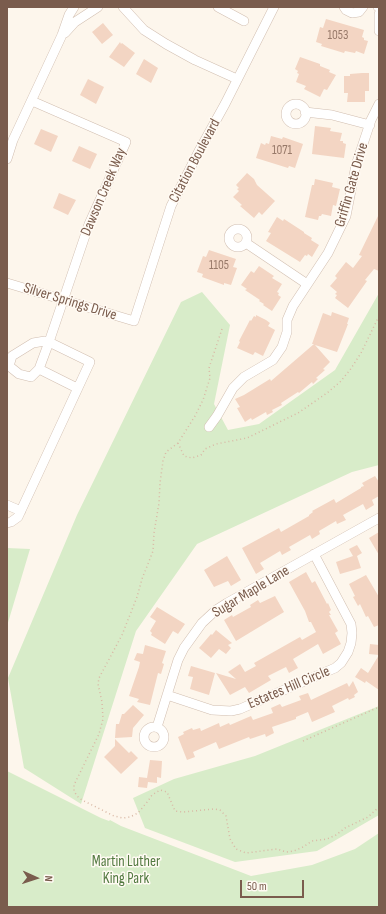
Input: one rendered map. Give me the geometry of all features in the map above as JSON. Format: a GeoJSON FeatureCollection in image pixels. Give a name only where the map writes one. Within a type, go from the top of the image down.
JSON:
{"type":"FeatureCollection","features":[{"type":"Feature","properties":{"kind":"street"},"geometry":{"type":"LineString","coordinates":[[7,159],[13,140],[62,35],[69,15],[74,7]]}},
{"type":"Feature","properties":{"kind":"street"},"geometry":{"type":"LineString","coordinates":[[62,35],[75,22],[98,7]]}},
{"type":"Feature","properties":{"kind":"street"},"geometry":{"type":"LineString","coordinates":[[123,7],[144,30],[166,44],[195,60],[237,79]]}},
{"type":"Feature","properties":{"kind":"street"},"geometry":{"type":"LineString","coordinates":[[218,7],[244,21]]}},
{"type":"Feature","properties":{"kind":"street","name":"Citation Boulevard"},"geometry":{"type":"LineString","coordinates":[[134,321],[171,206],[274,7]]}},
{"type":"Feature","properties":{"kind":"street"},"geometry":{"type":"LineString","coordinates":[[344,7],[352,13],[358,12],[363,7]]}},
{"type":"Feature","properties":{"kind":"street"},"geometry":{"type":"LineString","coordinates":[[379,14],[379,32]]}},
{"type":"Feature","properties":{"kind":"street","name":"Dawson Creek Way"},"geometry":{"type":"LineString","coordinates":[[32,101],[126,142],[89,224],[39,369]]}},
{"type":"Feature","properties":{"kind":"street","name":"Griffin Gate Drive"},"geometry":{"type":"LineString","coordinates":[[307,284],[334,244],[346,216],[356,165],[371,120],[379,104]]}},
{"type":"Feature","properties":{"kind":"street"},"geometry":{"type":"LineString","coordinates":[[305,112],[332,115],[370,125]]}},
{"type":"Feature","properties":{"kind":"street"},"geometry":{"type":"LineString","coordinates":[[209,427],[233,388],[244,377],[265,365],[277,355],[282,347],[287,332],[287,320],[293,306],[307,284],[246,243]]}},
{"type":"Feature","properties":{"kind":"street","name":"Silver Springs Drive"},"geometry":{"type":"LineString","coordinates":[[7,283],[134,321]]}},
{"type":"Feature","properties":{"kind":"street"},"geometry":{"type":"LineString","coordinates":[[7,523],[18,517],[90,362],[44,341],[33,343],[12,356],[8,366],[18,374],[31,377],[39,369],[77,388]]}},
{"type":"Feature","properties":{"kind":"street"},"geometry":{"type":"LineString","coordinates":[[7,505],[21,511]]}},
{"type":"Feature","properties":{"kind":"street","name":"Sugar Maple Lane"},"geometry":{"type":"LineString","coordinates":[[157,727],[178,660],[184,648],[202,623],[216,610],[379,518]]}},
{"type":"Feature","properties":{"kind":"street","name":"Estates Hill Circle"},"geometry":{"type":"LineString","coordinates":[[167,695],[212,710],[231,711],[240,709],[335,668],[342,663],[351,643],[351,624],[314,554]]}},
{"type":"Feature","properties":{"kind":"path"},"geometry":{"type":"LineString","coordinates":[[178,443],[184,456],[192,458],[201,455],[205,449],[216,444],[247,438],[298,413],[335,386],[350,370],[361,353],[379,316]]}},
{"type":"Feature","properties":{"kind":"path"},"geometry":{"type":"LineString","coordinates":[[222,329],[209,368],[210,378],[203,400],[178,443],[166,452],[163,461],[153,551],[122,635],[99,678],[98,684],[102,702],[103,719],[99,734],[74,785],[74,791],[82,800],[114,816],[122,818],[130,817],[138,813],[152,794],[160,790],[167,792],[175,811],[220,810],[226,816],[230,839],[236,849],[246,853],[276,850],[286,852],[303,847],[312,841],[327,839],[336,835],[344,828],[368,816],[379,806]]}},
{"type":"Feature","properties":{"kind":"path"},"geometry":{"type":"LineString","coordinates":[[303,741],[379,707]]}},
{"type":"Feature","properties":{"kind":"green space"},"geometry":{"type":"Polygon","coordinates":[[[202,292],[230,325],[214,404],[228,430],[259,424],[335,370],[379,293],[379,465],[352,472],[197,544],[136,631],[81,804],[24,768],[8,678],[77,515],[181,302],[202,292]]]}},
{"type":"Feature","properties":{"kind":"green space"},"geometry":{"type":"Polygon","coordinates":[[[7,548],[30,549],[7,626],[7,548]]]}},
{"type":"Feature","properties":{"kind":"green space"},"geometry":{"type":"Polygon","coordinates":[[[379,706],[379,815],[317,851],[235,862],[145,828],[133,798],[174,779],[255,756],[379,706]]]}},
{"type":"Feature","properties":{"kind":"green space","name":"Martin Luther King Park"},"geometry":{"type":"Polygon","coordinates":[[[7,771],[101,818],[110,820],[121,826],[251,876],[312,865],[355,849],[379,833],[379,907],[7,907],[7,771]]]}},
{"type":"Feature","properties":{"kind":"building"},"geometry":{"type":"Polygon","coordinates":[[[326,19],[364,30],[362,37],[364,40],[368,41],[364,54],[356,51],[355,53],[345,51],[344,53],[321,46],[322,44],[316,42],[320,27],[323,28],[326,19]]]}},
{"type":"Feature","properties":{"kind":"building"},"geometry":{"type":"Polygon","coordinates":[[[103,23],[113,35],[102,44],[92,32],[103,23]]]}},
{"type":"Feature","properties":{"kind":"building"},"geometry":{"type":"Polygon","coordinates":[[[120,42],[135,53],[124,67],[109,57],[120,42]]]}},
{"type":"Feature","properties":{"kind":"building"},"geometry":{"type":"Polygon","coordinates":[[[300,57],[320,64],[320,66],[330,70],[329,72],[336,75],[327,90],[324,89],[320,97],[304,89],[306,86],[296,82],[299,74],[295,69],[300,57]]]}},
{"type":"Feature","properties":{"kind":"building"},"geometry":{"type":"Polygon","coordinates":[[[144,59],[158,68],[151,83],[136,74],[144,59]]]}},
{"type":"Feature","properties":{"kind":"building"},"geometry":{"type":"Polygon","coordinates":[[[369,73],[369,91],[365,91],[365,102],[347,102],[348,93],[344,93],[344,76],[369,73]]]}},
{"type":"Feature","properties":{"kind":"building"},"geometry":{"type":"Polygon","coordinates":[[[88,79],[104,87],[96,104],[80,95],[88,79]]]}},
{"type":"Feature","properties":{"kind":"building"},"geometry":{"type":"Polygon","coordinates":[[[315,126],[331,128],[330,131],[342,133],[340,141],[343,141],[343,143],[346,144],[344,158],[312,154],[315,126]]]}},
{"type":"Feature","properties":{"kind":"building"},"geometry":{"type":"Polygon","coordinates":[[[41,129],[58,136],[51,152],[34,144],[41,129]]]}},
{"type":"Feature","properties":{"kind":"building"},"geometry":{"type":"Polygon","coordinates":[[[271,136],[282,139],[283,137],[303,144],[295,168],[289,166],[288,168],[256,158],[261,143],[265,145],[266,143],[269,144],[271,136]]]}},
{"type":"Feature","properties":{"kind":"building"},"geometry":{"type":"Polygon","coordinates":[[[79,146],[97,154],[90,169],[72,161],[79,146]]]}},
{"type":"Feature","properties":{"kind":"building"},"geometry":{"type":"Polygon","coordinates":[[[247,173],[254,179],[257,185],[275,201],[262,215],[259,212],[254,218],[240,206],[242,205],[233,197],[239,191],[237,189],[239,188],[236,185],[247,173]]]}},
{"type":"Feature","properties":{"kind":"building"},"geometry":{"type":"Polygon","coordinates":[[[315,179],[333,183],[332,187],[340,189],[336,206],[333,205],[331,216],[322,214],[319,216],[318,220],[305,217],[312,185],[314,185],[315,179]]]}},
{"type":"Feature","properties":{"kind":"building"},"geometry":{"type":"Polygon","coordinates":[[[59,193],[76,200],[68,215],[53,208],[59,193]]]}},
{"type":"Feature","properties":{"kind":"building"},"geometry":{"type":"Polygon","coordinates":[[[379,214],[379,271],[374,269],[365,280],[367,281],[348,308],[335,298],[337,295],[335,294],[337,292],[330,286],[337,278],[335,276],[346,262],[353,268],[362,256],[359,255],[379,214]]]}},
{"type":"Feature","properties":{"kind":"building"},"geometry":{"type":"Polygon","coordinates":[[[277,217],[283,221],[284,219],[304,232],[312,238],[311,240],[319,245],[312,257],[308,254],[307,256],[305,255],[300,262],[266,241],[271,233],[268,232],[277,217]]]}},
{"type":"Feature","properties":{"kind":"building"},"geometry":{"type":"Polygon","coordinates":[[[209,250],[236,259],[233,267],[237,268],[231,285],[224,283],[224,285],[202,277],[203,274],[197,272],[203,256],[206,257],[209,250]]]}},
{"type":"Feature","properties":{"kind":"building"},"geometry":{"type":"Polygon","coordinates":[[[259,266],[274,276],[272,278],[282,284],[277,292],[281,297],[272,311],[263,305],[264,304],[259,301],[260,300],[245,290],[247,289],[241,285],[251,271],[254,273],[259,266]]]}},
{"type":"Feature","properties":{"kind":"building"},"geometry":{"type":"Polygon","coordinates":[[[332,312],[349,318],[348,324],[337,352],[315,345],[330,362],[323,369],[325,370],[316,378],[318,379],[313,384],[312,382],[299,393],[298,392],[281,403],[282,405],[272,410],[273,412],[267,415],[266,412],[252,420],[251,418],[245,422],[237,408],[240,407],[235,399],[270,379],[271,381],[314,344],[312,344],[323,313],[331,316],[332,312]]]}},
{"type":"Feature","properties":{"kind":"building"},"geometry":{"type":"Polygon","coordinates":[[[256,315],[270,323],[268,326],[275,330],[263,356],[255,352],[253,355],[237,348],[250,320],[251,321],[254,316],[256,317],[256,315]]]}},
{"type":"Feature","properties":{"kind":"building"},"geometry":{"type":"Polygon","coordinates":[[[375,476],[379,482],[379,496],[372,500],[374,505],[366,510],[363,504],[343,515],[346,520],[337,524],[336,521],[319,531],[320,534],[312,539],[310,535],[289,547],[291,550],[282,555],[280,551],[260,563],[264,569],[256,574],[242,548],[279,528],[281,532],[309,516],[313,512],[312,511],[334,499],[336,503],[364,486],[362,483],[375,476]]]}},
{"type":"Feature","properties":{"kind":"building"},"geometry":{"type":"Polygon","coordinates":[[[379,532],[379,555],[369,538],[379,532]]]}},
{"type":"Feature","properties":{"kind":"building"},"geometry":{"type":"Polygon","coordinates":[[[357,545],[362,553],[357,556],[361,568],[340,574],[336,562],[353,556],[349,549],[357,545]]]}},
{"type":"Feature","properties":{"kind":"building"},"geometry":{"type":"Polygon","coordinates":[[[227,556],[241,580],[231,586],[228,581],[214,587],[204,570],[227,556]]]}},
{"type":"Feature","properties":{"kind":"building"},"geometry":{"type":"Polygon","coordinates":[[[306,572],[312,583],[315,581],[327,604],[328,603],[331,610],[329,612],[331,615],[329,615],[338,631],[335,633],[341,644],[323,654],[318,644],[293,659],[298,668],[289,673],[286,667],[268,676],[271,680],[249,693],[245,687],[230,695],[216,673],[236,679],[228,672],[240,664],[245,672],[256,666],[254,663],[300,637],[302,640],[316,632],[311,622],[309,622],[305,611],[289,582],[306,572]]]}},
{"type":"Feature","properties":{"kind":"building"},"geometry":{"type":"Polygon","coordinates":[[[366,575],[379,597],[379,625],[374,627],[368,616],[366,617],[360,604],[358,606],[353,597],[355,596],[349,584],[366,575]]]}},
{"type":"Feature","properties":{"kind":"building"},"geometry":{"type":"Polygon","coordinates":[[[275,596],[284,612],[236,641],[224,620],[232,615],[233,617],[251,607],[250,605],[258,600],[260,603],[275,596]]]}},
{"type":"Feature","properties":{"kind":"building"},"geometry":{"type":"Polygon","coordinates":[[[157,607],[185,624],[178,634],[173,631],[165,644],[151,635],[152,633],[150,631],[156,621],[150,617],[157,607]]]}},
{"type":"Feature","properties":{"kind":"building"},"geometry":{"type":"Polygon","coordinates":[[[216,630],[232,643],[228,645],[231,648],[226,654],[219,649],[211,658],[199,648],[216,630]]]}},
{"type":"Feature","properties":{"kind":"building"},"geometry":{"type":"Polygon","coordinates":[[[370,644],[379,645],[379,655],[369,654],[370,644]]]}},
{"type":"Feature","properties":{"kind":"building"},"geometry":{"type":"Polygon","coordinates":[[[145,645],[166,651],[162,663],[164,664],[161,674],[158,673],[150,705],[137,702],[139,699],[129,696],[140,662],[134,660],[137,653],[143,654],[145,645]]]}},
{"type":"Feature","properties":{"kind":"building"},"geometry":{"type":"Polygon","coordinates":[[[379,655],[379,690],[366,681],[365,683],[355,677],[361,668],[368,673],[379,655]]]}},
{"type":"Feature","properties":{"kind":"building"},"geometry":{"type":"Polygon","coordinates":[[[191,666],[215,673],[209,695],[190,689],[193,677],[188,676],[191,666]]]}},
{"type":"Feature","properties":{"kind":"building"},"geometry":{"type":"Polygon","coordinates":[[[353,681],[358,692],[354,695],[355,697],[349,700],[348,698],[332,706],[335,712],[312,722],[308,712],[296,717],[296,719],[272,727],[274,733],[266,737],[265,734],[250,739],[249,737],[219,749],[216,742],[193,752],[195,757],[187,760],[178,737],[184,734],[183,732],[192,728],[193,730],[200,728],[201,731],[219,723],[220,727],[229,723],[230,725],[251,716],[253,720],[273,713],[271,708],[280,704],[282,707],[301,700],[299,696],[308,693],[311,700],[347,683],[349,687],[353,681]]]}},
{"type":"Feature","properties":{"kind":"building"},"geometry":{"type":"Polygon","coordinates":[[[133,705],[144,715],[133,728],[132,737],[115,738],[116,724],[119,724],[122,714],[124,714],[133,705]]]}},
{"type":"Feature","properties":{"kind":"building"},"geometry":{"type":"Polygon","coordinates":[[[115,739],[129,753],[131,751],[138,758],[121,774],[104,757],[115,746],[115,739]]]}},
{"type":"Feature","properties":{"kind":"building"},"geometry":{"type":"Polygon","coordinates":[[[150,760],[162,761],[161,778],[157,777],[157,783],[148,782],[147,788],[138,787],[139,777],[147,778],[150,760]]]}}]}
